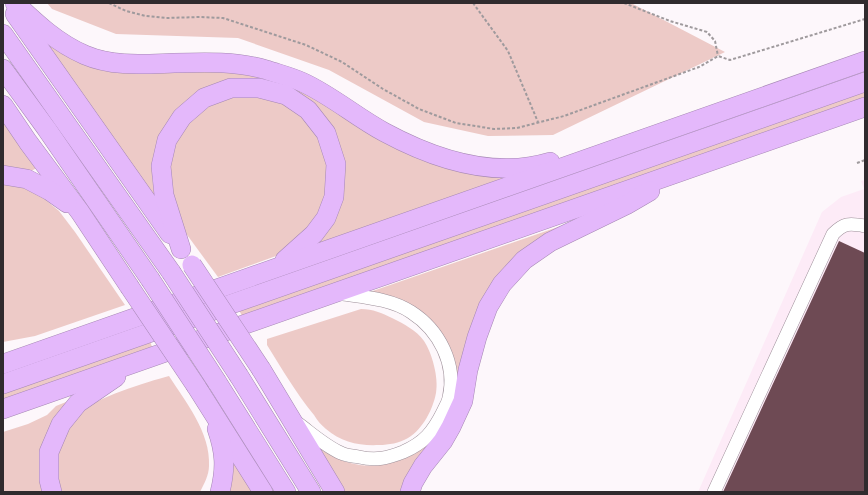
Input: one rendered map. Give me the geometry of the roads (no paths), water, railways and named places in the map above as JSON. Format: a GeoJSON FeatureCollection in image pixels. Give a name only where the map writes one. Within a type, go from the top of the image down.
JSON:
{"type":"FeatureCollection","features":[{"type":"Feature","properties":{"kind":"highway"},"geometry":{"type":"LineString","coordinates":[[7,3],[192,265],[261,369],[335,492]]}},
{"type":"Feature","properties":{"kind":"highway"},"geometry":{"type":"LineString","coordinates":[[14,3],[56,40],[85,55],[107,61],[136,65],[226,62],[265,70],[302,81],[342,104],[383,132],[426,153],[471,165],[510,168],[544,163],[576,154],[589,158]]}},
{"type":"Feature","properties":{"kind":"highway"},"geometry":{"type":"LineString","coordinates":[[3,34],[171,272],[239,376],[311,492]]}},
{"type":"Feature","properties":{"kind":"highway"},"geometry":{"type":"LineString","coordinates":[[3,364],[865,61]]}},
{"type":"Feature","properties":{"kind":"highway"},"geometry":{"type":"LineString","coordinates":[[3,69],[46,128],[150,279],[286,492]]}},
{"type":"Feature","properties":{"kind":"highway"},"geometry":{"type":"LineString","coordinates":[[3,384],[865,82]]}},
{"type":"Feature","properties":{"kind":"highway"},"geometry":{"type":"LineString","coordinates":[[181,249],[164,195],[161,166],[167,140],[182,117],[204,98],[232,88],[259,88],[286,95],[308,110],[326,133],[336,164],[334,197],[326,218],[314,234],[275,268]]}},
{"type":"Feature","properties":{"kind":"highway"},"geometry":{"type":"LineString","coordinates":[[3,105],[28,142],[80,212],[196,386],[263,492]]}},
{"type":"Feature","properties":{"kind":"highway"},"geometry":{"type":"LineString","coordinates":[[3,409],[865,107]]}},
{"type":"Feature","properties":{"kind":"highway"},"geometry":{"type":"LineString","coordinates":[[410,492],[413,483],[423,466],[452,427],[463,401],[468,370],[477,337],[488,307],[502,284],[524,260],[550,242],[626,205],[685,170]]}},
{"type":"Feature","properties":{"kind":"highway"},"geometry":{"type":"LineString","coordinates":[[3,175],[27,179],[50,190],[80,212]]}},
{"type":"Feature","properties":{"kind":"highway"},"geometry":{"type":"LineString","coordinates":[[3,352],[45,349]]}},
{"type":"Feature","properties":{"kind":"highway"},"geometry":{"type":"LineString","coordinates":[[52,492],[49,480],[49,452],[61,424],[78,403],[142,360]]}},
{"type":"Feature","properties":{"kind":"highway"},"geometry":{"type":"LineString","coordinates":[[208,405],[222,446],[224,475],[220,492]]}},
{"type":"Feature","properties":{"kind":"lane"},"geometry":{"type":"LineString","coordinates":[[714,492],[833,234],[841,226],[853,224],[865,226]]}},
{"type":"Feature","properties":{"kind":"lane"},"geometry":{"type":"LineString","coordinates":[[291,418],[322,442],[342,454],[371,460],[390,457],[407,450],[426,439],[438,421],[449,399],[451,380],[448,362],[442,344],[422,321],[410,311],[394,304],[336,292]]}}]}
